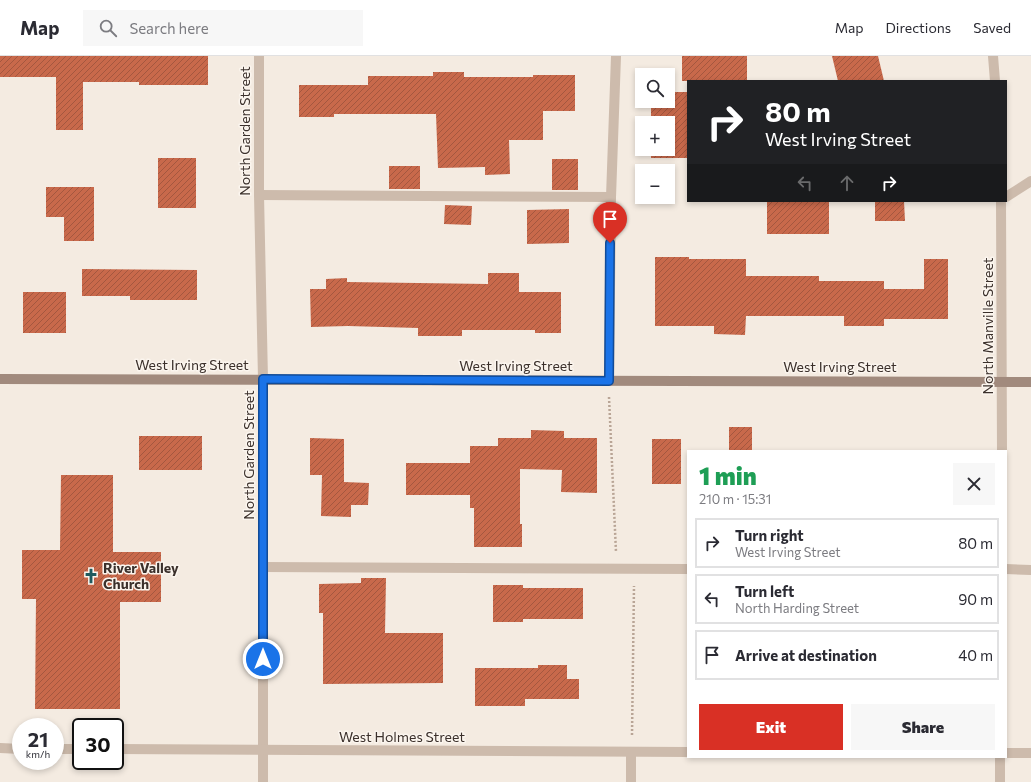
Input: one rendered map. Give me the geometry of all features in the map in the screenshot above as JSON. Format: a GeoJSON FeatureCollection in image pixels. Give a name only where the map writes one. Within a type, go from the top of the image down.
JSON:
{"type":"FeatureCollection","features":[{"type":"Feature","properties":{"kind":"street","name":"North Garden Street"},"geometry":{"type":"LineString","coordinates":[[259,56],[259,196],[263,379],[262,782]]}},
{"type":"Feature","properties":{"kind":"street"},"geometry":{"type":"LineString","coordinates":[[609,381],[611,198],[616,56]]}},
{"type":"Feature","properties":{"kind":"street"},"geometry":{"type":"LineString","coordinates":[[992,56],[995,80]]}},
{"type":"Feature","properties":{"kind":"street"},"geometry":{"type":"LineString","coordinates":[[1007,196],[1031,181]]}},
{"type":"Feature","properties":{"kind":"street"},"geometry":{"type":"LineString","coordinates":[[259,196],[611,198]]}},
{"type":"Feature","properties":{"kind":"street","name":"North Manville Street"},"geometry":{"type":"LineString","coordinates":[[1002,202],[1002,450]]}},
{"type":"Feature","properties":{"kind":"street","name":"West Irving Street"},"geometry":{"type":"LineString","coordinates":[[0,379],[1031,382]]}},
{"type":"Feature","properties":{"kind":"street"},"geometry":{"type":"LineString","coordinates":[[263,567],[687,569]]}},
{"type":"Feature","properties":{"kind":"street"},"geometry":{"type":"LineString","coordinates":[[1007,570],[1031,570]]}},
{"type":"Feature","properties":{"kind":"street"},"geometry":{"type":"LineString","coordinates":[[0,748],[12,749]]}},
{"type":"Feature","properties":{"kind":"street","name":"West Holmes Street"},"geometry":{"type":"LineString","coordinates":[[124,749],[687,752]]}},
{"type":"Feature","properties":{"kind":"street"},"geometry":{"type":"LineString","coordinates":[[631,752],[631,782]]}},
{"type":"Feature","properties":{"kind":"street"},"geometry":{"type":"LineString","coordinates":[[1007,753],[1031,753]]}},
{"type":"Feature","properties":{"kind":"street"},"geometry":{"type":"LineString","coordinates":[[1000,758],[1000,782]]}},
{"type":"Feature","properties":{"kind":"path"},"geometry":{"type":"LineString","coordinates":[[609,381],[616,555]]}},
{"type":"Feature","properties":{"kind":"path"},"geometry":{"type":"LineString","coordinates":[[631,752],[635,569]]}},
{"type":"Feature","properties":{"kind":"building"},"geometry":{"type":"Polygon","coordinates":[[[0,56],[208,56],[208,85],[139,85],[139,82],[83,82],[83,130],[56,130],[56,77],[0,77],[0,56]]]}},
{"type":"Feature","properties":{"kind":"building"},"geometry":{"type":"Polygon","coordinates":[[[682,56],[747,56],[747,80],[682,81],[682,56]]]}},
{"type":"Feature","properties":{"kind":"building"},"geometry":{"type":"Polygon","coordinates":[[[832,56],[878,56],[884,80],[838,80],[832,56]]]}},
{"type":"Feature","properties":{"kind":"building"},"geometry":{"type":"Polygon","coordinates":[[[433,72],[464,72],[464,77],[533,77],[533,75],[575,75],[575,111],[543,111],[543,140],[509,140],[510,174],[485,175],[485,167],[438,168],[436,114],[334,114],[334,117],[299,117],[299,85],[368,85],[368,76],[433,76],[433,72]]]}},
{"type":"Feature","properties":{"kind":"building"},"geometry":{"type":"Polygon","coordinates":[[[675,92],[687,92],[687,158],[651,158],[651,156],[675,156],[675,116],[651,116],[651,108],[675,108],[675,92]]]}},
{"type":"Feature","properties":{"kind":"building"},"geometry":{"type":"Polygon","coordinates":[[[158,158],[196,158],[196,208],[158,208],[158,158]]]}},
{"type":"Feature","properties":{"kind":"building"},"geometry":{"type":"Polygon","coordinates":[[[552,159],[578,159],[578,190],[552,190],[552,159]]]}},
{"type":"Feature","properties":{"kind":"building"},"geometry":{"type":"Polygon","coordinates":[[[389,166],[420,166],[420,189],[389,189],[389,166]]]}},
{"type":"Feature","properties":{"kind":"building"},"geometry":{"type":"Polygon","coordinates":[[[46,187],[94,187],[94,241],[64,241],[64,217],[46,217],[46,187]]]}},
{"type":"Feature","properties":{"kind":"building"},"geometry":{"type":"Polygon","coordinates":[[[767,202],[829,202],[829,234],[767,234],[767,202]]]}},
{"type":"Feature","properties":{"kind":"building"},"geometry":{"type":"Polygon","coordinates":[[[875,202],[904,202],[905,221],[875,221],[875,202]]]}},
{"type":"Feature","properties":{"kind":"building"},"geometry":{"type":"Polygon","coordinates":[[[445,205],[472,206],[471,225],[444,224],[445,205]]]}},
{"type":"Feature","properties":{"kind":"building"},"geometry":{"type":"Polygon","coordinates":[[[569,209],[569,243],[527,244],[527,210],[569,209]]]}},
{"type":"Feature","properties":{"kind":"building"},"geometry":{"type":"Polygon","coordinates":[[[655,257],[689,257],[689,259],[746,259],[746,276],[819,276],[819,281],[884,281],[884,289],[924,289],[924,259],[948,259],[948,319],[884,319],[884,326],[844,326],[844,316],[746,316],[745,335],[714,334],[714,326],[655,326],[655,257]]]}},
{"type":"Feature","properties":{"kind":"building"},"geometry":{"type":"Polygon","coordinates":[[[82,269],[197,270],[197,300],[130,300],[130,296],[82,296],[82,269]]]}},
{"type":"Feature","properties":{"kind":"building"},"geometry":{"type":"Polygon","coordinates":[[[488,273],[519,273],[519,292],[561,292],[561,333],[535,333],[535,330],[462,330],[462,336],[418,336],[418,328],[348,326],[311,327],[310,289],[326,289],[326,279],[347,278],[347,282],[488,284],[488,273]]]}},
{"type":"Feature","properties":{"kind":"building"},"geometry":{"type":"Polygon","coordinates":[[[23,292],[66,292],[66,333],[23,333],[23,292]]]}},
{"type":"Feature","properties":{"kind":"building"},"geometry":{"type":"Polygon","coordinates":[[[729,427],[752,427],[752,450],[729,450],[729,427]]]}},
{"type":"Feature","properties":{"kind":"building"},"geometry":{"type":"Polygon","coordinates":[[[531,430],[564,431],[564,438],[597,438],[597,493],[561,492],[562,470],[520,469],[520,524],[522,524],[522,547],[474,547],[474,508],[470,508],[470,495],[406,495],[406,463],[470,463],[470,446],[498,446],[498,438],[531,438],[531,430]]]}},
{"type":"Feature","properties":{"kind":"building"},"geometry":{"type":"Polygon","coordinates":[[[139,436],[202,436],[202,470],[139,470],[139,436]]]}},
{"type":"Feature","properties":{"kind":"building"},"geometry":{"type":"Polygon","coordinates":[[[310,438],[344,439],[344,482],[369,483],[368,505],[351,505],[351,517],[321,516],[322,475],[310,475],[310,438]]]}},
{"type":"Feature","properties":{"kind":"building"},"geometry":{"type":"Polygon","coordinates":[[[652,439],[681,439],[681,484],[652,484],[652,439]]]}},
{"type":"Feature","properties":{"kind":"building","name":"River Valley Church"},"geometry":{"type":"Polygon","coordinates":[[[61,475],[113,475],[113,552],[161,552],[161,602],[120,602],[120,709],[35,709],[36,599],[22,599],[22,550],[60,550],[61,475]]]}},
{"type":"Feature","properties":{"kind":"building"},"geometry":{"type":"Polygon","coordinates":[[[361,578],[386,578],[385,633],[443,633],[443,683],[323,684],[323,613],[319,613],[319,584],[361,583],[361,578]]]}},
{"type":"Feature","properties":{"kind":"building"},"geometry":{"type":"Polygon","coordinates":[[[493,585],[523,585],[523,588],[583,588],[583,619],[523,619],[523,622],[493,622],[493,585]]]}},
{"type":"Feature","properties":{"kind":"building"},"geometry":{"type":"Polygon","coordinates":[[[538,665],[567,665],[567,679],[579,679],[579,699],[525,699],[525,706],[475,706],[475,668],[538,668],[538,665]]]}},
{"type":"Feature","properties":{"kind":"place","name":"River Valley Church"},"geometry":{"type":"Point","coordinates":[91,576]}},
{"type":"Feature","properties":{"kind":"route"},"geometry":{"type":"LineString","coordinates":[[263,659],[263,379],[609,381],[610,243]]}}]}
